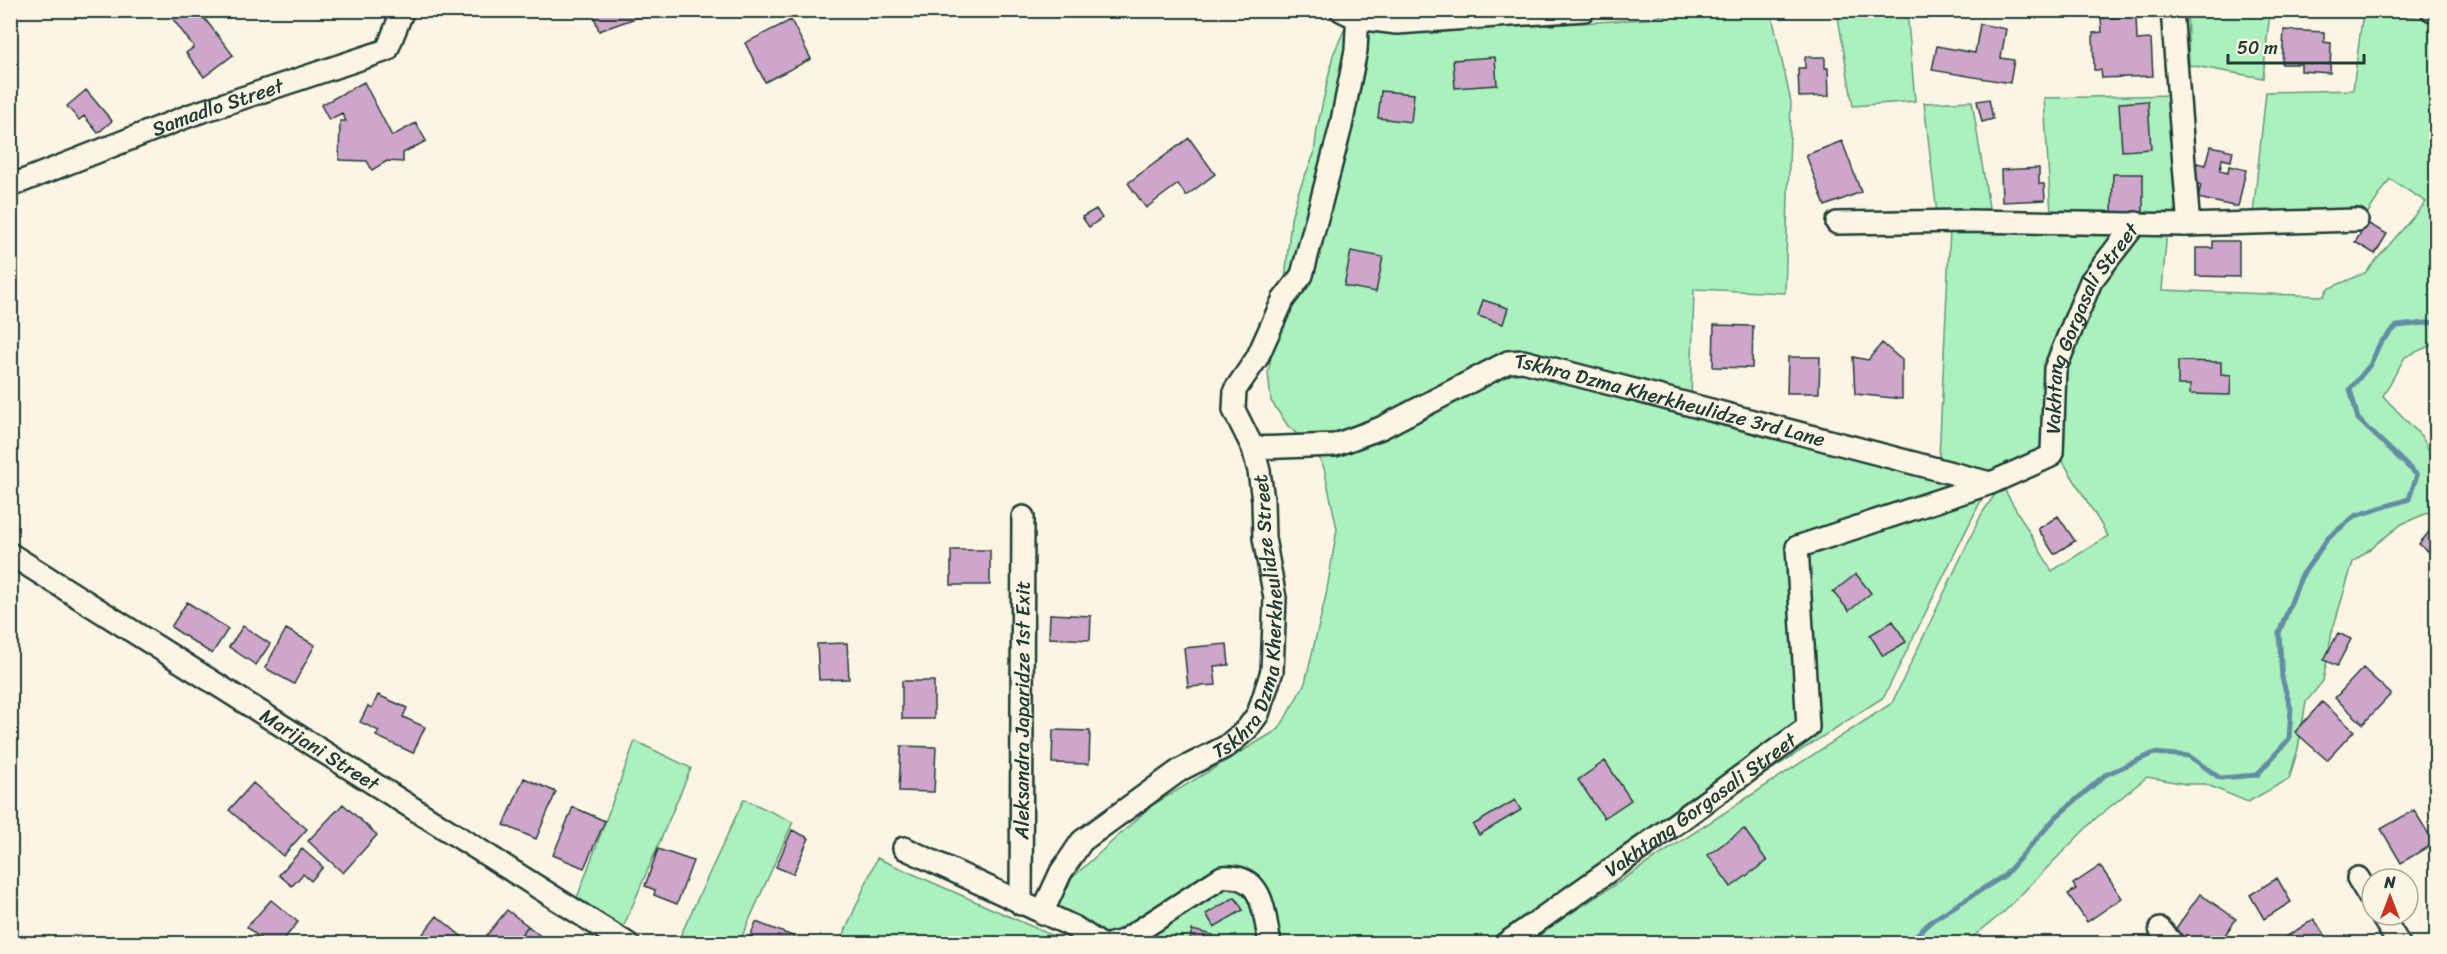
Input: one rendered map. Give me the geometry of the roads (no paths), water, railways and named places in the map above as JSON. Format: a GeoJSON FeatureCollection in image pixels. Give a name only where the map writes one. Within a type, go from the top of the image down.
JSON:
{"type":"FeatureCollection","features":[{"type":"Feature","properties":{"kind":"street","name":"Samadlo Street"},"geometry":{"type":"LineString","coordinates":[[10,186],[191,115],[387,50],[403,10]]}},
{"type":"Feature","properties":{"kind":"street"},"geometry":{"type":"LineString","coordinates":[[1352,13],[1396,23],[1584,10]]}},
{"type":"Feature","properties":{"kind":"street"},"geometry":{"type":"LineString","coordinates":[[2172,10],[2188,215],[2185,225]]}},
{"type":"Feature","properties":{"kind":"street","name":"Tskhra Dzma Kherkheulidze Street"},"geometry":{"type":"LineString","coordinates":[[1042,913],[1061,872],[1082,841],[1180,770],[1227,746],[1247,729],[1258,714],[1272,671],[1275,598],[1264,538],[1260,480],[1253,448],[1234,410],[1235,390],[1257,358],[1283,300],[1302,275],[1341,126],[1356,50],[1352,13]]}},
{"type":"Feature","properties":{"kind":"street","name":"Vakhtang Gorgasali Street"},"geometry":{"type":"LineString","coordinates":[[1505,944],[1808,727],[1797,547],[1991,483],[2043,462],[2052,453],[2055,369],[2091,281],[2136,223],[2185,225],[2357,220]]}},
{"type":"Feature","properties":{"kind":"street"},"geometry":{"type":"LineString","coordinates":[[1837,223],[1968,221],[2136,223]]}},
{"type":"Feature","properties":{"kind":"street","name":"Tskhra Dzma Kherkheulidze 3rd Lane"},"geometry":{"type":"LineString","coordinates":[[1253,448],[1335,445],[1382,428],[1452,389],[1509,362],[1523,361],[1991,483]]}},
{"type":"Feature","properties":{"kind":"street","name":"Aleksandra Japaridze 1st Exit"},"geometry":{"type":"LineString","coordinates":[[1021,904],[1023,517]]}},
{"type":"Feature","properties":{"kind":"street","name":"Marijani Street"},"geometry":{"type":"LineString","coordinates":[[10,554],[628,944]]}},
{"type":"Feature","properties":{"kind":"street"},"geometry":{"type":"LineString","coordinates":[[904,848],[1074,927],[1100,944]]}},
{"type":"Feature","properties":{"kind":"street"},"geometry":{"type":"LineString","coordinates":[[1111,944],[1123,941],[1222,877],[1235,876],[1248,880],[1257,890],[1270,944]]}},
{"type":"Feature","properties":{"kind":"street"},"geometry":{"type":"LineString","coordinates":[[2388,927],[2399,944]]}},
{"type":"Feature","properties":{"kind":"waterway"},"geometry":{"type":"LineString","coordinates":[[1906,944],[1934,919],[2005,875],[2056,817],[2105,775],[2154,753],[2189,756],[2220,778],[2257,775],[2289,739],[2291,709],[2282,678],[2279,633],[2301,577],[2328,538],[2355,516],[2409,499],[2417,475],[2358,419],[2350,389],[2370,365],[2380,343],[2397,326],[2436,322]]}}]}
